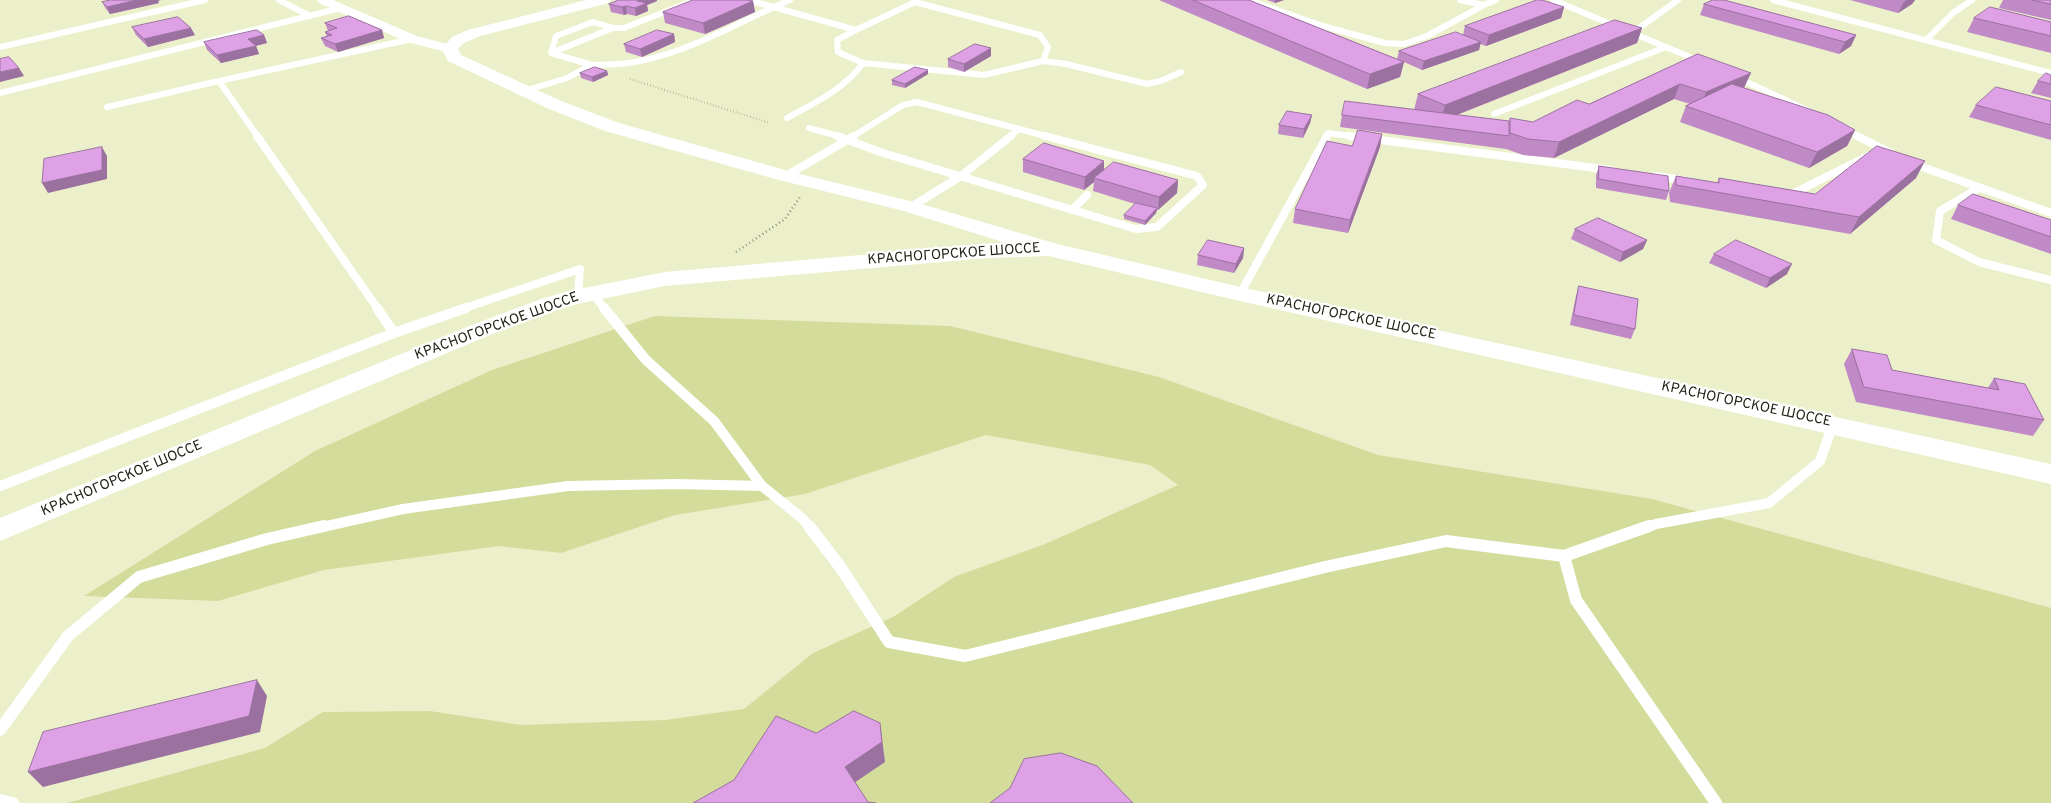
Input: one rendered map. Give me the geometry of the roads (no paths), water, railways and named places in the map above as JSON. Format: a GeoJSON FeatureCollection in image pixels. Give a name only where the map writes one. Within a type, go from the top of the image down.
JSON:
{"type":"FeatureCollection","features":[{"type":"Feature","properties":{"kind":"main road","name":"КРАСНОГОРСКОЕ ШОССЕ"},"geometry":{"type":"LineString","coordinates":[[0,530],[481,330],[550,304],[585,294],[665,279],[705,275],[988,251],[1049,249],[1240,294],[1833,424],[2051,474]]}},
{"type":"Feature","properties":{"kind":"street"},"geometry":{"type":"LineString","coordinates":[[323,0],[412,39],[450,48]]}},
{"type":"Feature","properties":{"kind":"street"},"geometry":{"type":"LineString","coordinates":[[450,48],[458,40],[474,33],[604,0]]}},
{"type":"Feature","properties":{"kind":"street"},"geometry":{"type":"LineString","coordinates":[[450,48],[454,58],[524,91],[612,127],[786,176],[911,207],[1049,249]]}},
{"type":"Feature","properties":{"kind":"lane"},"geometry":{"type":"LineString","coordinates":[[0,47],[205,0]]}},
{"type":"Feature","properties":{"kind":"lane"},"geometry":{"type":"LineString","coordinates":[[279,0],[310,16]]}},
{"type":"Feature","properties":{"kind":"lane"},"geometry":{"type":"LineString","coordinates":[[551,53],[556,36],[593,22],[613,28],[624,28],[695,0]]}},
{"type":"Feature","properties":{"kind":"lane"},"geometry":{"type":"LineString","coordinates":[[748,0],[856,30]]}},
{"type":"Feature","properties":{"kind":"lane"},"geometry":{"type":"LineString","coordinates":[[551,53],[592,66],[638,63],[671,55],[790,0]]}},
{"type":"Feature","properties":{"kind":"lane"},"geometry":{"type":"LineString","coordinates":[[1248,0],[1323,26],[1386,43],[1404,44],[1427,36],[1496,0]]}},
{"type":"Feature","properties":{"kind":"lane"},"geometry":{"type":"LineString","coordinates":[[1460,0],[1484,5]]}},
{"type":"Feature","properties":{"kind":"lane"},"geometry":{"type":"LineString","coordinates":[[1553,0],[1709,66]]}},
{"type":"Feature","properties":{"kind":"lane"},"geometry":{"type":"LineString","coordinates":[[1632,33],[1678,0]]}},
{"type":"Feature","properties":{"kind":"lane"},"geometry":{"type":"LineString","coordinates":[[1774,0],[2051,74]]}},
{"type":"Feature","properties":{"kind":"lane"},"geometry":{"type":"LineString","coordinates":[[1926,40],[1953,12],[1972,0]]}},
{"type":"Feature","properties":{"kind":"lane"},"geometry":{"type":"LineString","coordinates":[[1043,61],[1048,47],[1040,35],[915,2],[837,40],[838,52],[863,62],[984,75],[1043,61],[1066,64],[1147,84],[1162,81],[1181,72]]}},
{"type":"Feature","properties":{"kind":"lane"},"geometry":{"type":"LineString","coordinates":[[0,93],[341,8]]}},
{"type":"Feature","properties":{"kind":"lane"},"geometry":{"type":"LineString","coordinates":[[551,53],[613,28]]}},
{"type":"Feature","properties":{"kind":"lane"},"geometry":{"type":"LineString","coordinates":[[107,107],[412,39]]}},
{"type":"Feature","properties":{"kind":"lane"},"geometry":{"type":"LineString","coordinates":[[1494,114],[1666,48]]}},
{"type":"Feature","properties":{"kind":"lane"},"geometry":{"type":"LineString","coordinates":[[787,118],[822,98],[858,72],[863,62]]}},
{"type":"Feature","properties":{"kind":"lane"},"geometry":{"type":"LineString","coordinates":[[524,91],[567,78],[592,66]]}},
{"type":"Feature","properties":{"kind":"lane"},"geometry":{"type":"LineString","coordinates":[[1726,73],[1769,91],[1812,113]]}},
{"type":"Feature","properties":{"kind":"lane"},"geometry":{"type":"LineString","coordinates":[[219,82],[394,333]]}},
{"type":"Feature","properties":{"kind":"lane"},"geometry":{"type":"LineString","coordinates":[[786,176],[849,139],[903,105],[917,102],[1197,176],[1203,185],[1157,227],[1136,229],[855,144],[849,139],[809,128]]}},
{"type":"Feature","properties":{"kind":"lane"},"geometry":{"type":"LineString","coordinates":[[1839,126],[1918,166],[2051,213]]}},
{"type":"Feature","properties":{"kind":"lane"},"geometry":{"type":"LineString","coordinates":[[911,207],[961,176],[1019,129]]}},
{"type":"Feature","properties":{"kind":"lane"},"geometry":{"type":"LineString","coordinates":[[1240,294],[1328,133],[1617,171]]}},
{"type":"Feature","properties":{"kind":"lane"},"geometry":{"type":"LineString","coordinates":[[1771,192],[1790,195],[1882,148]]}},
{"type":"Feature","properties":{"kind":"lane"},"geometry":{"type":"LineString","coordinates":[[1646,175],[1694,182]]}},
{"type":"Feature","properties":{"kind":"lane"},"geometry":{"type":"LineString","coordinates":[[1980,188],[1940,211],[1936,240],[1979,262],[2051,280]]}},
{"type":"Feature","properties":{"kind":"lane"},"geometry":{"type":"LineString","coordinates":[[1072,210],[1087,195]]}},
{"type":"Feature","properties":{"kind":"lane"},"geometry":{"type":"LineString","coordinates":[[0,486],[394,333],[580,269],[585,294],[646,360],[714,421],[762,486],[803,519],[841,568],[889,642],[965,656],[1325,567],[1446,541],[1564,556],[1656,524],[1769,503],[1820,462],[1833,424]]}},
{"type":"Feature","properties":{"kind":"lane"},"geometry":{"type":"LineString","coordinates":[[0,730],[68,636],[140,577],[267,539],[403,509],[568,486],[676,484],[762,486]]}},
{"type":"Feature","properties":{"kind":"lane"},"geometry":{"type":"LineString","coordinates":[[1564,556],[1576,600],[1716,803]]}},
{"type":"Feature","properties":{"kind":"lane"},"geometry":{"type":"LineString","coordinates":[[0,800],[13,803]]}}]}
